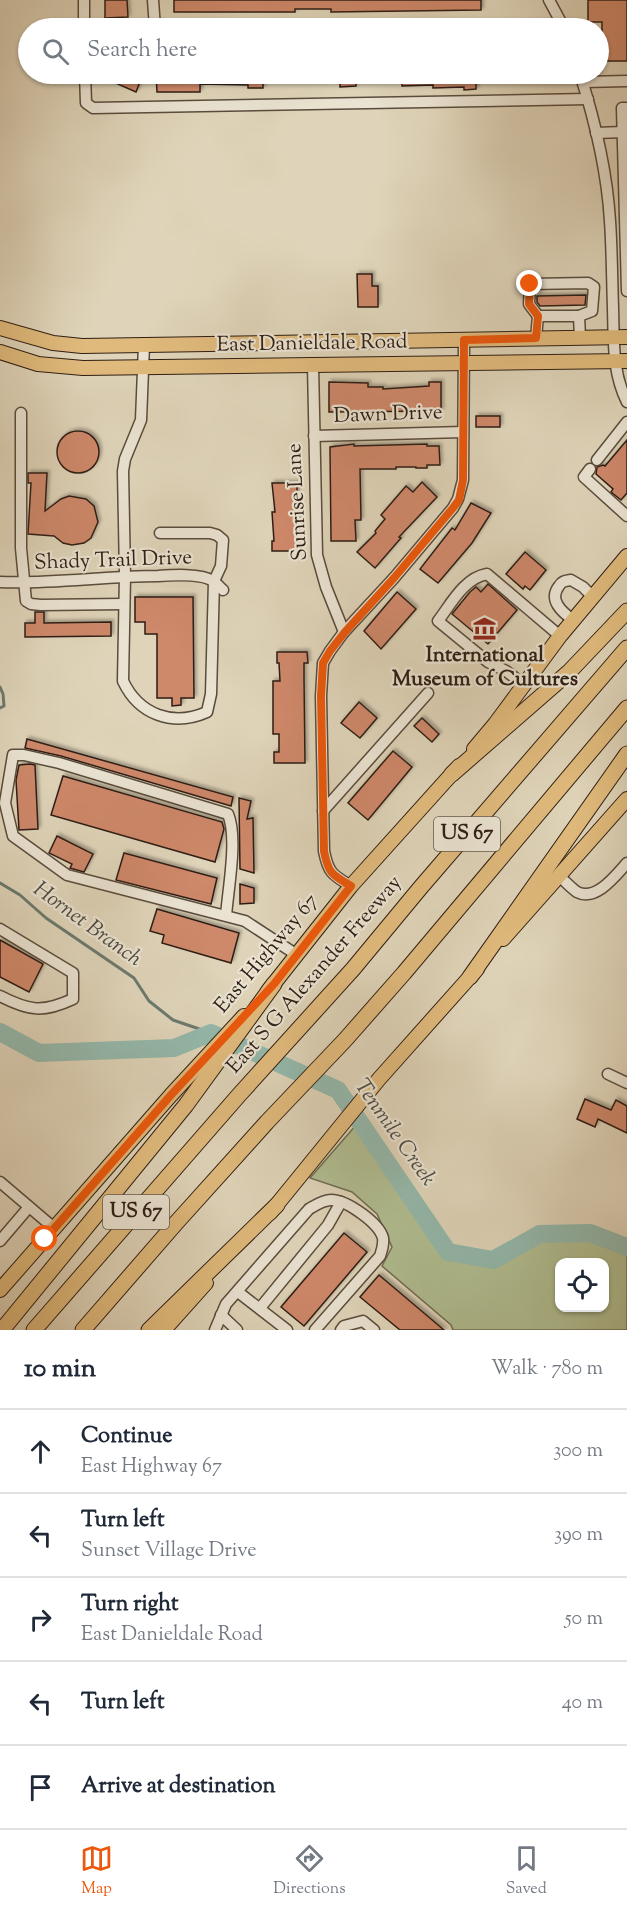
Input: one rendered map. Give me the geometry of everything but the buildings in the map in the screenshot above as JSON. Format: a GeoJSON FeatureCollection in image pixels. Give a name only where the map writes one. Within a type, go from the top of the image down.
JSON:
{"type":"FeatureCollection","features":[{"type":"Feature","properties":{"kind":"highway"},"geometry":{"type":"LineString","coordinates":[[452,774],[569,672],[627,611]]}},
{"type":"Feature","properties":{"kind":"highway","name":"East S G Alexander Freeway"},"geometry":{"type":"LineString","coordinates":[[34,1330],[307,1020],[627,648]]}},
{"type":"Feature","properties":{"kind":"highway","name":"US 67"},"geometry":{"type":"LineString","coordinates":[[83,1330],[267,1122],[345,1040],[627,708]]}},
{"type":"Feature","properties":{"kind":"highway"},"geometry":{"type":"LineString","coordinates":[[470,977],[627,754]]}},
{"type":"Feature","properties":{"kind":"highway"},"geometry":{"type":"LineString","coordinates":[[2,1330],[186,1105],[274,984]]}},
{"type":"Feature","properties":{"kind":"highway"},"geometry":{"type":"LineString","coordinates":[[149,1330],[277,1205]]}},
{"type":"Feature","properties":{"kind":"main road","name":"East Danieldale Road"},"geometry":{"type":"LineString","coordinates":[[0,328],[54,343],[82,346],[620,337]]}},
{"type":"Feature","properties":{"kind":"main road"},"geometry":{"type":"LineString","coordinates":[[390,341],[390,364]]}},
{"type":"Feature","properties":{"kind":"main road","name":"East Danieldale Road"},"geometry":{"type":"LineString","coordinates":[[0,352],[38,364],[83,368],[620,361]]}},
{"type":"Feature","properties":{"kind":"main road","name":"East Highway 67"},"geometry":{"type":"LineString","coordinates":[[0,1290],[171,1095],[274,984],[351,886],[495,724],[560,636],[627,556]]}},
{"type":"Feature","properties":{"kind":"main road"},"geometry":{"type":"LineString","coordinates":[[164,1330],[277,1205],[379,1079],[627,799]]}},
{"type":"Feature","properties":{"kind":"street"},"geometry":{"type":"LineString","coordinates":[[84,0],[84,18]]}},
{"type":"Feature","properties":{"kind":"street"},"geometry":{"type":"LineString","coordinates":[[153,0],[154,18]]}},
{"type":"Feature","properties":{"kind":"street"},"geometry":{"type":"LineString","coordinates":[[549,0],[559,18]]}},
{"type":"Feature","properties":{"kind":"street"},"geometry":{"type":"LineString","coordinates":[[609,80],[627,81]]}},
{"type":"Feature","properties":{"kind":"street"},"geometry":{"type":"LineString","coordinates":[[85,84],[86,103],[93,108],[588,99]]}},
{"type":"Feature","properties":{"kind":"street"},"geometry":{"type":"LineString","coordinates":[[583,84],[605,174],[610,220],[612,288],[620,337],[620,388],[627,402]]}},
{"type":"Feature","properties":{"kind":"street"},"geometry":{"type":"LineString","coordinates":[[627,108],[622,108],[627,291]]}},
{"type":"Feature","properties":{"kind":"street"},"geometry":{"type":"LineString","coordinates":[[596,133],[623,132]]}},
{"type":"Feature","properties":{"kind":"street"},"geometry":{"type":"LineString","coordinates":[[610,220],[625,220]]}},
{"type":"Feature","properties":{"kind":"street"},"geometry":{"type":"LineString","coordinates":[[536,338],[538,316],[529,304],[530,284],[588,283],[594,287],[612,288]]}},
{"type":"Feature","properties":{"kind":"street"},"geometry":{"type":"LineString","coordinates":[[538,316],[579,316],[592,311],[594,287]]}},
{"type":"Feature","properties":{"kind":"street"},"geometry":{"type":"LineString","coordinates":[[579,316],[580,338]]}},
{"type":"Feature","properties":{"kind":"street"},"geometry":{"type":"LineString","coordinates":[[351,886],[333,876],[324,851],[321,675],[323,663],[345,632],[459,500],[463,480],[464,340]]}},
{"type":"Feature","properties":{"kind":"street"},"geometry":{"type":"LineString","coordinates":[[144,345],[141,420],[124,459],[123,471],[123,681],[128,692],[143,708],[155,715],[167,718],[196,717],[207,712],[211,694],[213,581],[221,566],[223,540],[210,533],[160,533]]}},
{"type":"Feature","properties":{"kind":"street","name":"Sunrise Lane"},"geometry":{"type":"LineString","coordinates":[[313,365],[317,555],[326,588],[345,632]]}},
{"type":"Feature","properties":{"kind":"street"},"geometry":{"type":"LineString","coordinates":[[21,413],[21,549],[26,601],[31,604],[124,604]]}},
{"type":"Feature","properties":{"kind":"street"},"geometry":{"type":"LineString","coordinates":[[597,460],[627,422]]}},
{"type":"Feature","properties":{"kind":"street","name":"Dawn Drive"},"geometry":{"type":"LineString","coordinates":[[314,436],[463,432]]}},
{"type":"Feature","properties":{"kind":"street"},"geometry":{"type":"LineString","coordinates":[[590,469],[584,477],[627,516]]}},
{"type":"Feature","properties":{"kind":"street"},"geometry":{"type":"LineString","coordinates":[[523,684],[506,671],[488,662],[438,621],[469,582],[478,576],[487,574],[560,636]]}},
{"type":"Feature","properties":{"kind":"street","name":"Shady Trail Drive"},"geometry":{"type":"LineString","coordinates":[[0,582],[23,583],[124,576],[181,575],[213,581],[223,590]]}},
{"type":"Feature","properties":{"kind":"street"},"geometry":{"type":"LineString","coordinates":[[573,620],[554,600],[554,592],[561,582],[571,580],[593,597]]}},
{"type":"Feature","properties":{"kind":"street"},"geometry":{"type":"LineString","coordinates":[[323,811],[428,693]]}},
{"type":"Feature","properties":{"kind":"street"},"geometry":{"type":"LineString","coordinates":[[226,916],[232,823],[228,814],[59,763],[24,755],[13,755],[4,803],[13,836],[67,875],[245,921],[297,955]]}},
{"type":"Feature","properties":{"kind":"street"},"geometry":{"type":"LineString","coordinates":[[559,876],[578,892],[589,894],[597,892],[627,863]]}},
{"type":"Feature","properties":{"kind":"street"},"geometry":{"type":"LineString","coordinates":[[0,929],[73,973],[74,999],[56,1007],[24,1008],[0,996]]}},
{"type":"Feature","properties":{"kind":"street"},"geometry":{"type":"LineString","coordinates":[[608,1074],[627,1083]]}},
{"type":"Feature","properties":{"kind":"street"},"geometry":{"type":"LineString","coordinates":[[0,1182],[54,1228]]}},
{"type":"Feature","properties":{"kind":"street"},"geometry":{"type":"LineString","coordinates":[[215,1330],[226,1304],[309,1209],[318,1203],[332,1200],[348,1204],[373,1222],[382,1236],[383,1247],[380,1256],[315,1330]]}},
{"type":"Feature","properties":{"kind":"street"},"geometry":{"type":"LineString","coordinates":[[260,1308],[328,1224],[341,1202]]}},
{"type":"Feature","properties":{"kind":"street"},"geometry":{"type":"LineString","coordinates":[[0,1241],[29,1207]]}},
{"type":"Feature","properties":{"kind":"street"},"geometry":{"type":"LineString","coordinates":[[238,1292],[287,1330]]}},
{"type":"Feature","properties":{"kind":"street"},"geometry":{"type":"LineString","coordinates":[[221,1315],[237,1330]]}},
{"type":"Feature","properties":{"kind":"street"},"geometry":{"type":"LineString","coordinates":[[341,1330],[344,1326],[363,1321],[374,1330]]}},
{"type":"Feature","properties":{"kind":"green space"},"geometry":{"type":"Polygon","coordinates":[[[357,1124],[447,1254],[493,1263],[543,1237],[588,1236],[627,1252],[627,1330],[453,1330],[451,1325],[382,1266],[392,1247],[377,1214],[352,1192],[310,1178],[357,1124]]]}},
{"type":"Feature","properties":{"kind":"waterway","name":"Hornet Branch"},"geometry":{"type":"LineString","coordinates":[[0,687],[4,706],[0,708]]}},
{"type":"Feature","properties":{"kind":"waterway","name":"Hornet Branch"},"geometry":{"type":"LineString","coordinates":[[0,883],[20,895],[46,918],[134,978],[149,1001],[173,1020],[211,1033]]}},
{"type":"Feature","properties":{"kind":"waterway","name":"Tenmile Creek"},"geometry":{"type":"LineString","coordinates":[[0,1032],[39,1053],[174,1048],[211,1033],[338,1090],[448,1252],[493,1260],[540,1234],[590,1233],[627,1247]]}},
{"type":"Feature","properties":{"kind":"place","name":"International Museum of Cultures"},"geometry":{"type":"Point","coordinates":[485,628]}},
{"type":"Feature","properties":{"kind":"route"},"geometry":{"type":"LineString","coordinates":[[45,1239],[171,1095],[274,984],[351,886],[333,876],[324,851],[321,696],[323,663],[345,632],[459,500],[463,480],[464,340],[536,338],[538,316],[529,304],[530,284]]}}]}
